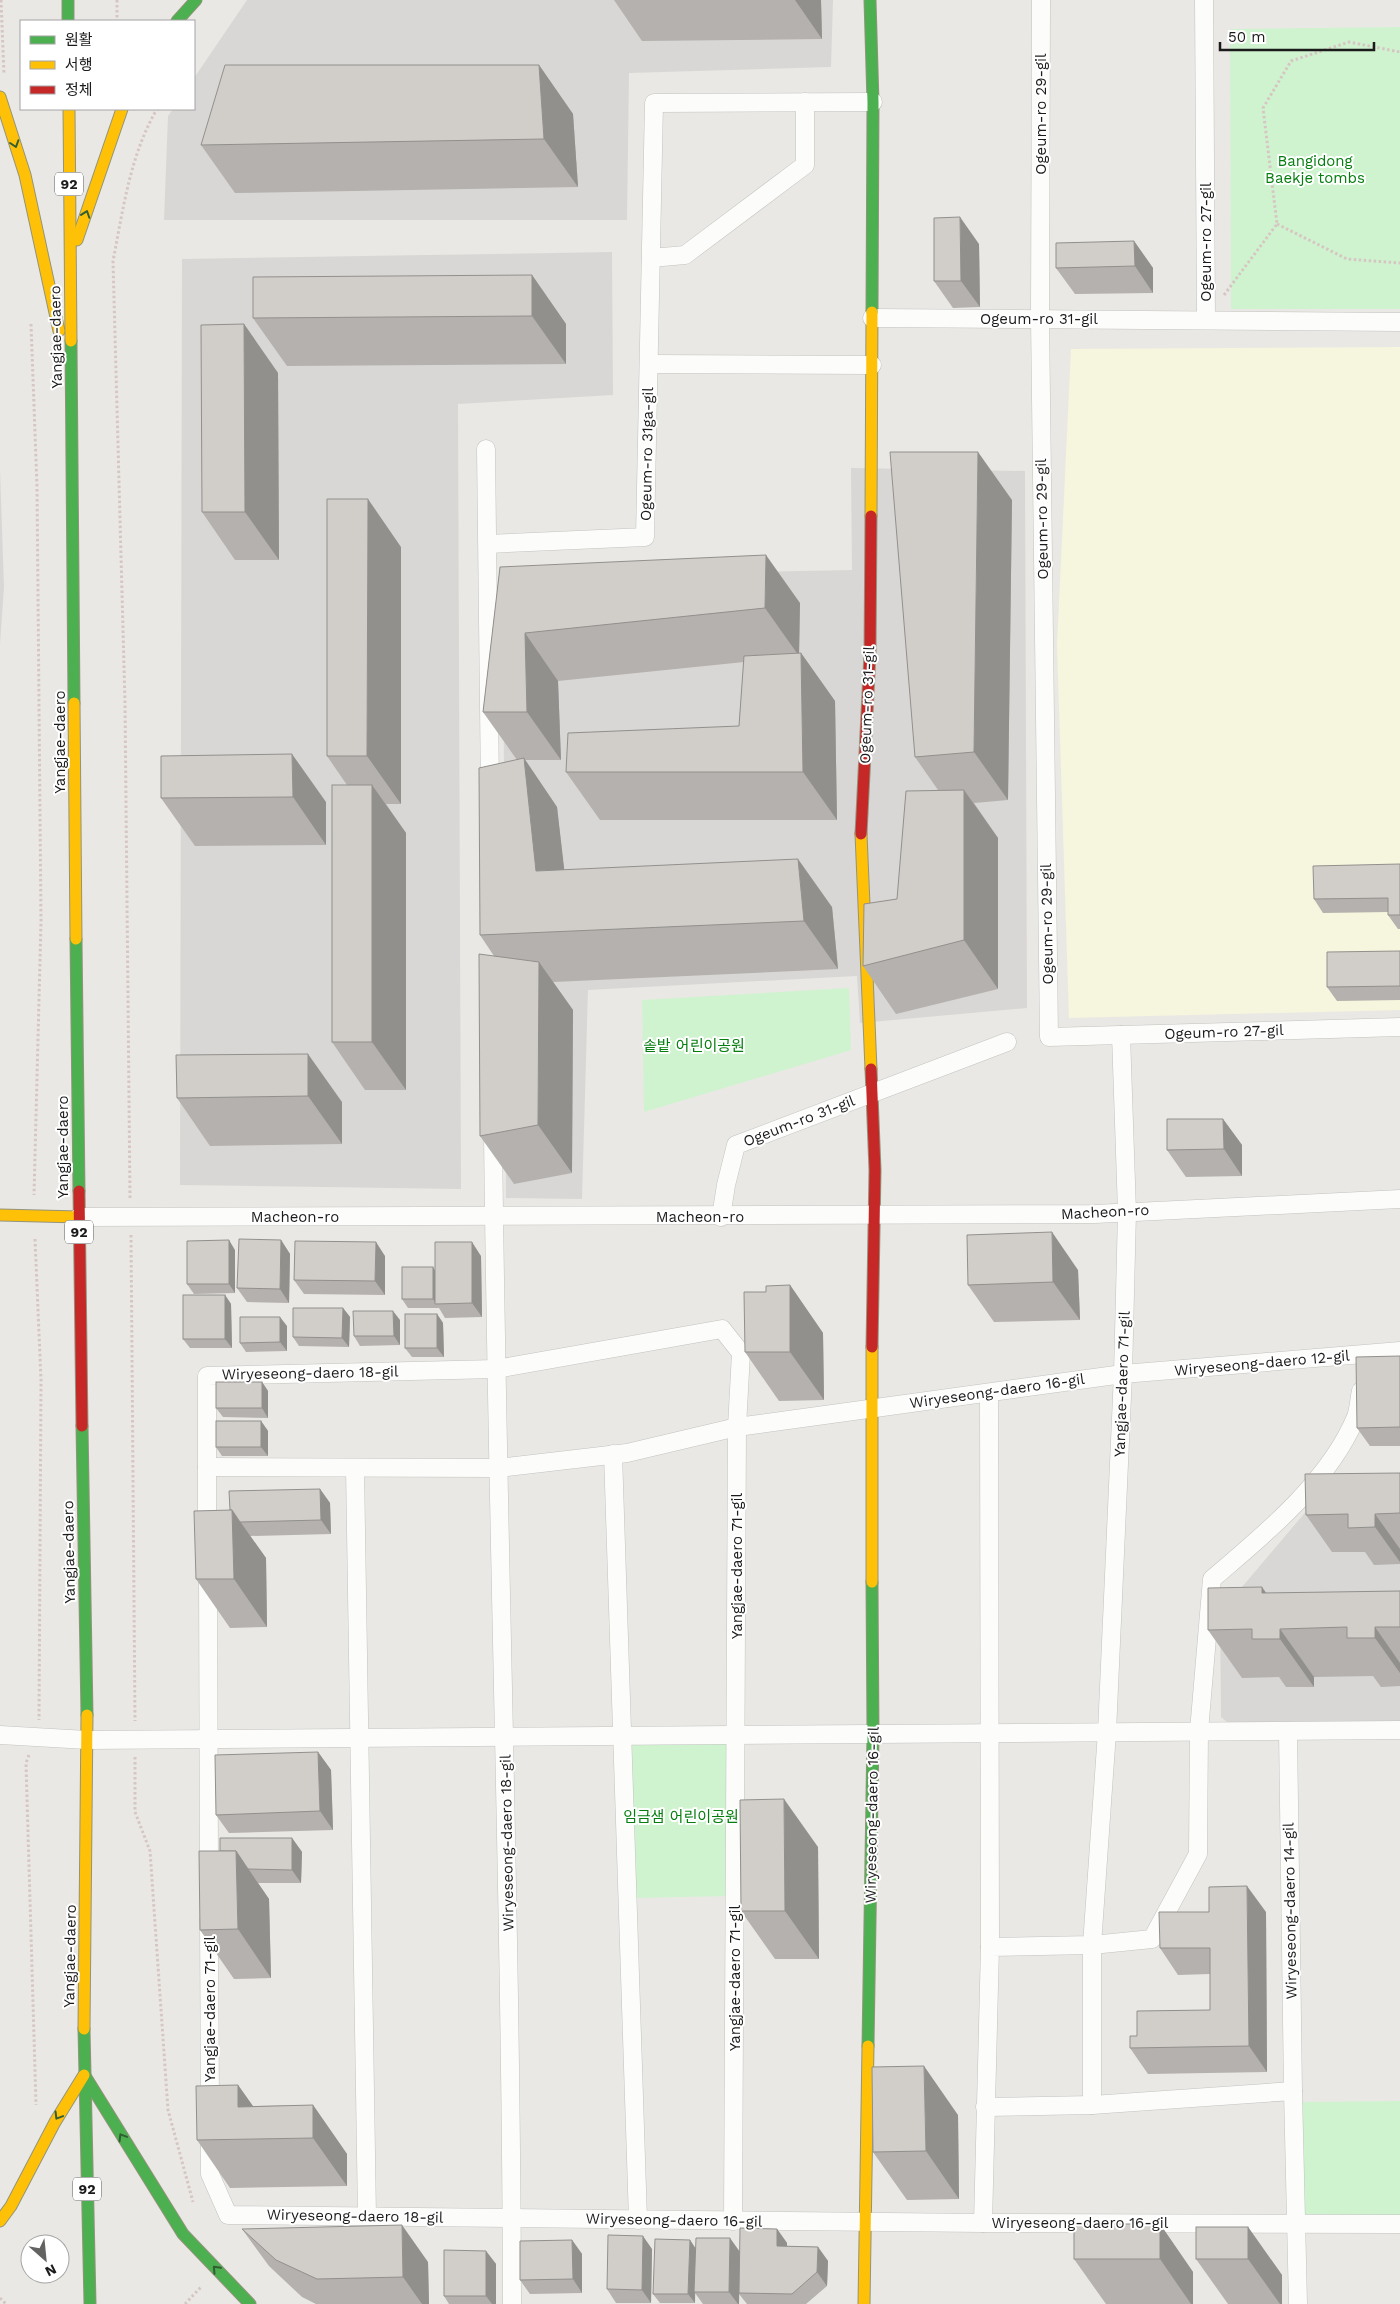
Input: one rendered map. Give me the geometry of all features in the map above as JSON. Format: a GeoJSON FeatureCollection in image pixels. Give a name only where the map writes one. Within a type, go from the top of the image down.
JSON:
{"type":"FeatureCollection","features":[{"type":"Feature","properties":{"kind":"main road"},"geometry":{"type":"LineString","coordinates":[[68,0],[68,20]]}},
{"type":"Feature","properties":{"kind":"main road"},"geometry":{"type":"LineString","coordinates":[[178,20],[196,0]]}},
{"type":"Feature","properties":{"kind":"main road","name":"Ogeum-ro 31-gil"},"geometry":{"type":"LineString","coordinates":[[870,0],[873,102],[870,653],[861,840],[873,1093],[873,1217]]}},
{"type":"Feature","properties":{"kind":"main road"},"geometry":{"type":"LineString","coordinates":[[0,97],[25,175],[72,390]]}},
{"type":"Feature","properties":{"kind":"main road","name":"Yangjae-daero"},"geometry":{"type":"LineString","coordinates":[[69,110],[78,1217],[88,1740],[84,2075],[90,2304]]}},
{"type":"Feature","properties":{"kind":"main road"},"geometry":{"type":"LineString","coordinates":[[70,260],[122,110]]}},
{"type":"Feature","properties":{"kind":"main road","name":"Macheon-ro"},"geometry":{"type":"LineString","coordinates":[[0,1215],[78,1217]]}},
{"type":"Feature","properties":{"kind":"main road","name":"Wiryeseong-daero 16-gil"},"geometry":{"type":"LineString","coordinates":[[864,2304],[873,1734],[871,1408],[873,1217]]}},
{"type":"Feature","properties":{"kind":"main road"},"geometry":{"type":"LineString","coordinates":[[0,2221],[11,2206],[55,2122],[84,2075],[183,2234],[250,2304]]}},
{"type":"Feature","properties":{"kind":"street","name":"Ogeum-ro 29-gil"},"geometry":{"type":"LineString","coordinates":[[1042,0],[1040,318],[1049,1038]]}},
{"type":"Feature","properties":{"kind":"street","name":"Ogeum-ro 27-gil"},"geometry":{"type":"LineString","coordinates":[[1204,0],[1206,320],[1400,322]]}},
{"type":"Feature","properties":{"kind":"street"},"geometry":{"type":"LineString","coordinates":[[651,258],[684,255],[805,165],[805,102]]}},
{"type":"Feature","properties":{"kind":"street","name":"Ogeum-ro 31ga-gil"},"geometry":{"type":"LineString","coordinates":[[488,544],[645,537],[654,103],[873,102]]}},
{"type":"Feature","properties":{"kind":"street","name":"Ogeum-ro 31-gil"},"geometry":{"type":"LineString","coordinates":[[872,318],[1206,320]]}},
{"type":"Feature","properties":{"kind":"street"},"geometry":{"type":"LineString","coordinates":[[649,364],[872,365]]}},
{"type":"Feature","properties":{"kind":"street"},"geometry":{"type":"LineString","coordinates":[[486,449],[490,806]]}},
{"type":"Feature","properties":{"kind":"street","name":"Ogeum-ro 27-gil"},"geometry":{"type":"LineString","coordinates":[[1049,1038],[1400,1027]]}},
{"type":"Feature","properties":{"kind":"street","name":"Yangjae-daero 71-gil"},"geometry":{"type":"LineString","coordinates":[[1092,1945],[1107,1732],[1123,1374],[1127,1212],[1121,1035]]}},
{"type":"Feature","properties":{"kind":"street","name":"Ogeum-ro 31-gil"},"geometry":{"type":"LineString","coordinates":[[721,1216],[726,1185],[736,1145],[1007,1042]]}},
{"type":"Feature","properties":{"kind":"street"},"geometry":{"type":"LineString","coordinates":[[493,1119],[494,1216]]}},
{"type":"Feature","properties":{"kind":"street","name":"Macheon-ro"},"geometry":{"type":"LineString","coordinates":[[78,1217],[873,1217],[1095,1214],[1400,1199]]}},
{"type":"Feature","properties":{"kind":"street","name":"Wiryeseong-daero 18-gil"},"geometry":{"type":"LineString","coordinates":[[494,1216],[505,1736],[512,2304]]}},
{"type":"Feature","properties":{"kind":"street","name":"Wiryeseong-daero 18-gil"},"geometry":{"type":"LineString","coordinates":[[207,1468],[207,1376],[496,1369],[722,1329],[741,1353],[738,1427]]}},
{"type":"Feature","properties":{"kind":"street","name":"Wiryeseong-daero 12-gil"},"geometry":{"type":"LineString","coordinates":[[1123,1374],[1400,1351]]}},
{"type":"Feature","properties":{"kind":"street"},"geometry":{"type":"LineString","coordinates":[[990,1947],[1092,1945],[1152,1940],[1198,1854],[1199,1731],[1212,1579],[1272,1528],[1332,1461],[1356,1416],[1367,1353]]}},
{"type":"Feature","properties":{"kind":"street","name":"Wiryeseong-daero 16-gil"},"geometry":{"type":"LineString","coordinates":[[871,1408],[1123,1374]]}},
{"type":"Feature","properties":{"kind":"street"},"geometry":{"type":"LineString","coordinates":[[983,2222],[990,1947],[989,1392]]}},
{"type":"Feature","properties":{"kind":"street"},"geometry":{"type":"LineString","coordinates":[[209,1887],[207,1468],[498,1468],[613,1454],[738,1427],[871,1408]]}},
{"type":"Feature","properties":{"kind":"street","name":"Yangjae-daero 71-gil"},"geometry":{"type":"LineString","coordinates":[[733,2221],[738,1427]]}},
{"type":"Feature","properties":{"kind":"street"},"geometry":{"type":"LineString","coordinates":[[613,1454],[638,2220]]}},
{"type":"Feature","properties":{"kind":"street"},"geometry":{"type":"LineString","coordinates":[[355,1468],[367,2216]]}},
{"type":"Feature","properties":{"kind":"street","name":"Wiryeseong-daero 14-gil"},"geometry":{"type":"LineString","coordinates":[[1288,1730],[1295,2224],[1298,2304]]}},
{"type":"Feature","properties":{"kind":"street"},"geometry":{"type":"LineString","coordinates":[[0,1735],[88,1740],[1400,1730]]}},
{"type":"Feature","properties":{"kind":"street","name":"Yangjae-daero 71-gil"},"geometry":{"type":"LineString","coordinates":[[209,1907],[210,2174],[228,2215]]}},
{"type":"Feature","properties":{"kind":"street"},"geometry":{"type":"LineString","coordinates":[[1092,1945],[1092,2105]]}},
{"type":"Feature","properties":{"kind":"street"},"geometry":{"type":"LineString","coordinates":[[985,2107],[1092,2105],[1293,2091]]}},
{"type":"Feature","properties":{"kind":"street","name":"Wiryeseong-daero 18-gil"},"geometry":{"type":"LineString","coordinates":[[228,2215],[512,2218]]}},
{"type":"Feature","properties":{"kind":"street","name":"Wiryeseong-daero 16-gil"},"geometry":{"type":"LineString","coordinates":[[512,2218],[1295,2224]]}},
{"type":"Feature","properties":{"kind":"street"},"geometry":{"type":"LineString","coordinates":[[1295,2224],[1400,2224]]}},
{"type":"Feature","properties":{"kind":"path"},"geometry":{"type":"LineString","coordinates":[[1,0],[4,75]]}},
{"type":"Feature","properties":{"kind":"path"},"geometry":{"type":"LineString","coordinates":[[117,0],[117,20]]}},
{"type":"Feature","properties":{"kind":"path"},"geometry":{"type":"LineString","coordinates":[[1224,296],[1278,224],[1263,108],[1291,61],[1349,42],[1400,52]]}},
{"type":"Feature","properties":{"kind":"path"},"geometry":{"type":"LineString","coordinates":[[157,110],[136,156],[124,201],[113,261],[125,703],[135,1812],[150,1851],[168,2110],[194,2205]]}},
{"type":"Feature","properties":{"kind":"path"},"geometry":{"type":"LineString","coordinates":[[1278,224],[1347,259],[1400,263]]}},
{"type":"Feature","properties":{"kind":"path"},"geometry":{"type":"LineString","coordinates":[[31,319],[37,487],[41,921],[34,1216],[41,1380],[39,1723],[26,1763],[36,2112]]}},
{"type":"Feature","properties":{"kind":"path"},"geometry":{"type":"LineString","coordinates":[[185,2304],[205,2282]]}},
{"type":"Feature","properties":{"kind":"path"},"geometry":{"type":"LineString","coordinates":[[0,2298],[6,2304]]}},
{"type":"Feature","properties":{"kind":"shaded area"},"geometry":{"type":"Polygon","coordinates":[[[247,0],[833,0],[831,67],[629,73],[627,220],[164,220],[168,116],[172,110],[195,110],[195,77],[247,0]]]}},
{"type":"Feature","properties":{"kind":"shaded area"},"geometry":{"type":"Polygon","coordinates":[[[612,252],[613,395],[458,404],[461,1189],[180,1185],[182,259],[612,252]]]}},
{"type":"Feature","properties":{"kind":"shaded area"},"geometry":{"type":"Polygon","coordinates":[[[1400,347],[1400,1010],[1069,1018],[1057,645],[1071,349],[1400,347]]]}},
{"type":"Feature","properties":{"kind":"shaded area"},"geometry":{"type":"Polygon","coordinates":[[[851,468],[1025,471],[1027,1008],[860,1023],[857,976],[588,990],[582,1199],[506,1198],[503,577],[852,570],[851,468]]]}},
{"type":"Feature","properties":{"kind":"shaded area"},"geometry":{"type":"Polygon","coordinates":[[[0,469],[4,587],[0,644],[0,469]]]}},
{"type":"Feature","properties":{"kind":"shaded area"},"geometry":{"type":"Polygon","coordinates":[[[1400,1482],[1400,1725],[1234,1728],[1221,1717],[1220,1613],[1330,1483],[1400,1482]]]}},
{"type":"Feature","properties":{"kind":"green space","name":"Bangidong Baekje tombs"},"geometry":{"type":"Polygon","coordinates":[[[1400,27],[1400,309],[1231,309],[1230,29],[1400,27]]]}},
{"type":"Feature","properties":{"kind":"green space","name":"솥밭 어린이공원"},"geometry":{"type":"Polygon","coordinates":[[[849,988],[851,1050],[644,1112],[642,1000],[849,988]]]}},
{"type":"Feature","properties":{"kind":"green space","name":"임금샘 어린이공원"},"geometry":{"type":"Polygon","coordinates":[[[727,1735],[730,1896],[635,1898],[632,1737],[727,1735]]]}},
{"type":"Feature","properties":{"kind":"green space"},"geometry":{"type":"Polygon","coordinates":[[[1400,2101],[1400,2217],[1302,2214],[1302,2102],[1400,2101]]]}},
{"type":"Feature","properties":{"kind":"building"},"geometry":{"type":"Polygon","coordinates":[[[225,65],[539,65],[544,139],[201,145],[225,65]]]}},
{"type":"Feature","properties":{"kind":"building"},"geometry":{"type":"Polygon","coordinates":[[[960,217],[961,281],[934,281],[934,218],[960,217]]]}},
{"type":"Feature","properties":{"kind":"building"},"geometry":{"type":"Polygon","coordinates":[[[1134,241],[1135,266],[1056,268],[1056,243],[1134,241]]]}},
{"type":"Feature","properties":{"kind":"building"},"geometry":{"type":"Polygon","coordinates":[[[532,275],[532,316],[253,318],[253,277],[532,275]]]}},
{"type":"Feature","properties":{"kind":"building"},"geometry":{"type":"Polygon","coordinates":[[[244,324],[245,512],[202,512],[201,325],[244,324]]]}},
{"type":"Feature","properties":{"kind":"building"},"geometry":{"type":"Polygon","coordinates":[[[890,452],[978,452],[974,752],[915,757],[890,452]]]}},
{"type":"Feature","properties":{"kind":"building"},"geometry":{"type":"Polygon","coordinates":[[[327,499],[368,499],[367,756],[327,756],[327,499]]]}},
{"type":"Feature","properties":{"kind":"building"},"geometry":{"type":"Polygon","coordinates":[[[766,555],[765,608],[525,633],[527,712],[483,712],[500,567],[766,555]]]}},
{"type":"Feature","properties":{"kind":"building"},"geometry":{"type":"Polygon","coordinates":[[[801,653],[803,772],[566,772],[568,733],[739,726],[744,656],[801,653]]]}},
{"type":"Feature","properties":{"kind":"building"},"geometry":{"type":"Polygon","coordinates":[[[292,754],[293,797],[161,798],[161,756],[292,754]]]}},
{"type":"Feature","properties":{"kind":"building"},"geometry":{"type":"Polygon","coordinates":[[[524,758],[536,871],[798,859],[804,921],[480,935],[479,768],[524,758]]]}},
{"type":"Feature","properties":{"kind":"building"},"geometry":{"type":"Polygon","coordinates":[[[332,785],[372,785],[372,1042],[332,1042],[332,785]]]}},
{"type":"Feature","properties":{"kind":"building"},"geometry":{"type":"Polygon","coordinates":[[[964,790],[964,940],[863,966],[864,904],[897,899],[906,791],[964,790]]]}},
{"type":"Feature","properties":{"kind":"building"},"geometry":{"type":"Polygon","coordinates":[[[1400,864],[1400,915],[1388,915],[1388,898],[1314,899],[1313,866],[1400,864]]]}},
{"type":"Feature","properties":{"kind":"building"},"geometry":{"type":"Polygon","coordinates":[[[1400,951],[1400,986],[1327,987],[1327,952],[1400,951]]]}},
{"type":"Feature","properties":{"kind":"building"},"geometry":{"type":"Polygon","coordinates":[[[479,954],[539,962],[538,1125],[480,1136],[479,954]]]}},
{"type":"Feature","properties":{"kind":"building"},"geometry":{"type":"Polygon","coordinates":[[[308,1054],[308,1096],[177,1098],[176,1055],[308,1054]]]}},
{"type":"Feature","properties":{"kind":"building"},"geometry":{"type":"Polygon","coordinates":[[[1167,1119],[1223,1119],[1224,1149],[1167,1150],[1167,1119]]]}},
{"type":"Feature","properties":{"kind":"building"},"geometry":{"type":"Polygon","coordinates":[[[1052,1232],[1053,1282],[968,1285],[967,1235],[1052,1232]]]}},
{"type":"Feature","properties":{"kind":"building"},"geometry":{"type":"Polygon","coordinates":[[[239,1239],[281,1240],[280,1289],[237,1288],[239,1239]]]}},
{"type":"Feature","properties":{"kind":"building"},"geometry":{"type":"Polygon","coordinates":[[[229,1240],[229,1284],[187,1284],[187,1241],[229,1240]]]}},
{"type":"Feature","properties":{"kind":"building"},"geometry":{"type":"Polygon","coordinates":[[[295,1241],[376,1242],[375,1281],[294,1280],[295,1241]]]}},
{"type":"Feature","properties":{"kind":"building"},"geometry":{"type":"Polygon","coordinates":[[[435,1242],[472,1242],[472,1303],[435,1304],[435,1242]]]}},
{"type":"Feature","properties":{"kind":"building"},"geometry":{"type":"Polygon","coordinates":[[[402,1267],[433,1267],[433,1299],[402,1299],[402,1267]]]}},
{"type":"Feature","properties":{"kind":"building"},"geometry":{"type":"Polygon","coordinates":[[[790,1285],[790,1352],[745,1352],[744,1292],[766,1292],[766,1286],[790,1285]]]}},
{"type":"Feature","properties":{"kind":"building"},"geometry":{"type":"Polygon","coordinates":[[[183,1295],[225,1295],[225,1339],[183,1339],[183,1295]]]}},
{"type":"Feature","properties":{"kind":"building"},"geometry":{"type":"Polygon","coordinates":[[[293,1308],[343,1308],[342,1338],[293,1337],[293,1308]]]}},
{"type":"Feature","properties":{"kind":"building"},"geometry":{"type":"Polygon","coordinates":[[[353,1311],[393,1311],[394,1336],[354,1336],[353,1311]]]}},
{"type":"Feature","properties":{"kind":"building"},"geometry":{"type":"Polygon","coordinates":[[[405,1314],[437,1314],[437,1348],[405,1348],[405,1314]]]}},
{"type":"Feature","properties":{"kind":"building"},"geometry":{"type":"Polygon","coordinates":[[[240,1317],[280,1317],[280,1342],[240,1343],[240,1317]]]}},
{"type":"Feature","properties":{"kind":"building"},"geometry":{"type":"Polygon","coordinates":[[[1400,1356],[1400,1427],[1357,1428],[1356,1357],[1400,1356]]]}},
{"type":"Feature","properties":{"kind":"building"},"geometry":{"type":"Polygon","coordinates":[[[216,1382],[262,1382],[262,1408],[216,1408],[216,1382]]]}},
{"type":"Feature","properties":{"kind":"building"},"geometry":{"type":"Polygon","coordinates":[[[216,1421],[261,1421],[261,1447],[216,1447],[216,1421]]]}},
{"type":"Feature","properties":{"kind":"building"},"geometry":{"type":"Polygon","coordinates":[[[1400,1473],[1400,1513],[1375,1514],[1375,1527],[1348,1528],[1348,1514],[1306,1515],[1305,1474],[1400,1473]]]}},
{"type":"Feature","properties":{"kind":"building"},"geometry":{"type":"Polygon","coordinates":[[[320,1489],[321,1520],[240,1522],[232,1510],[230,1510],[229,1491],[320,1489]]]}},
{"type":"Feature","properties":{"kind":"building"},"geometry":{"type":"Polygon","coordinates":[[[232,1510],[234,1579],[196,1579],[194,1511],[232,1510]]]}},
{"type":"Feature","properties":{"kind":"building"},"geometry":{"type":"Polygon","coordinates":[[[1262,1587],[1262,1593],[1400,1591],[1400,1627],[1375,1627],[1375,1638],[1347,1638],[1347,1627],[1280,1629],[1280,1639],[1252,1639],[1252,1629],[1208,1630],[1208,1588],[1262,1587]]]}},
{"type":"Feature","properties":{"kind":"building"},"geometry":{"type":"Polygon","coordinates":[[[318,1752],[320,1811],[216,1815],[215,1755],[318,1752]]]}},
{"type":"Feature","properties":{"kind":"building"},"geometry":{"type":"Polygon","coordinates":[[[784,1799],[785,1911],[741,1911],[740,1800],[784,1799]]]}},
{"type":"Feature","properties":{"kind":"building"},"geometry":{"type":"Polygon","coordinates":[[[220,1838],[292,1838],[292,1870],[248,1869],[236,1851],[220,1851],[220,1838]]]}},
{"type":"Feature","properties":{"kind":"building"},"geometry":{"type":"Polygon","coordinates":[[[199,1851],[236,1851],[238,1929],[200,1930],[199,1851]]]}},
{"type":"Feature","properties":{"kind":"building"},"geometry":{"type":"Polygon","coordinates":[[[1247,1886],[1249,2046],[1130,2048],[1130,2036],[1137,2036],[1137,2011],[1210,2010],[1210,1948],[1160,1948],[1159,1912],[1209,1912],[1209,1887],[1247,1886]]]}},
{"type":"Feature","properties":{"kind":"building"},"geometry":{"type":"Polygon","coordinates":[[[924,2066],[926,2151],[873,2152],[872,2067],[924,2066]]]}},
{"type":"Feature","properties":{"kind":"building"},"geometry":{"type":"Polygon","coordinates":[[[238,2085],[238,2107],[313,2105],[313,2138],[197,2140],[196,2086],[238,2085]]]}},
{"type":"Feature","properties":{"kind":"building"},"geometry":{"type":"Polygon","coordinates":[[[1074,2224],[1160,2224],[1160,2259],[1074,2259],[1074,2224]]]}},
{"type":"Feature","properties":{"kind":"building"},"geometry":{"type":"Polygon","coordinates":[[[402,2225],[403,2277],[317,2279],[276,2260],[242,2229],[402,2225]]]}},
{"type":"Feature","properties":{"kind":"building"},"geometry":{"type":"Polygon","coordinates":[[[1196,2227],[1248,2227],[1248,2259],[1196,2259],[1196,2227]]]}},
{"type":"Feature","properties":{"kind":"building"},"geometry":{"type":"Polygon","coordinates":[[[740,2228],[777,2229],[777,2246],[818,2247],[817,2272],[792,2294],[739,2293],[740,2228]]]}},
{"type":"Feature","properties":{"kind":"building"},"geometry":{"type":"Polygon","coordinates":[[[608,2235],[643,2236],[642,2290],[607,2289],[608,2235]]]}},
{"type":"Feature","properties":{"kind":"building"},"geometry":{"type":"Polygon","coordinates":[[[696,2238],[730,2238],[729,2292],[694,2292],[696,2238]]]}},
{"type":"Feature","properties":{"kind":"building"},"geometry":{"type":"Polygon","coordinates":[[[655,2239],[690,2240],[688,2294],[653,2294],[655,2239]]]}},
{"type":"Feature","properties":{"kind":"building"},"geometry":{"type":"Polygon","coordinates":[[[572,2240],[573,2279],[520,2280],[520,2241],[572,2240]]]}},
{"type":"Feature","properties":{"kind":"building"},"geometry":{"type":"Polygon","coordinates":[[[444,2250],[486,2251],[486,2296],[444,2296],[444,2250]]]}},
{"type":"Feature","properties":{"kind":"traffic: fast"},"geometry":{"type":"LineString","coordinates":[[68,0],[68,20]]}},
{"type":"Feature","properties":{"kind":"traffic: fast"},"geometry":{"type":"LineString","coordinates":[[178,20],[196,0]]}},
{"type":"Feature","properties":{"kind":"traffic: fast"},"geometry":{"type":"LineString","coordinates":[[870,0],[873,102],[872,312]]}},
{"type":"Feature","properties":{"kind":"traffic: fast"},"geometry":{"type":"LineString","coordinates":[[71,341],[74,703]]}},
{"type":"Feature","properties":{"kind":"traffic: fast"},"geometry":{"type":"LineString","coordinates":[[76,939],[79,1191]]}},
{"type":"Feature","properties":{"kind":"traffic: fast"},"geometry":{"type":"LineString","coordinates":[[82,1426],[87,1715]]}},
{"type":"Feature","properties":{"kind":"traffic: fast"},"geometry":{"type":"LineString","coordinates":[[868,2046],[873,1734],[872,1582]]}},
{"type":"Feature","properties":{"kind":"traffic: fast"},"geometry":{"type":"LineString","coordinates":[[84,2029],[90,2304]]}},
{"type":"Feature","properties":{"kind":"traffic: fast"},"geometry":{"type":"LineString","coordinates":[[85,2076],[183,2234],[250,2304]]}},
{"type":"Feature","properties":{"kind":"traffic: slow"},"geometry":{"type":"LineString","coordinates":[[0,97],[25,175],[59,331]]}},
{"type":"Feature","properties":{"kind":"traffic: slow"},"geometry":{"type":"LineString","coordinates":[[69,110],[71,341]]}},
{"type":"Feature","properties":{"kind":"traffic: slow"},"geometry":{"type":"LineString","coordinates":[[77,240],[122,110]]}},
{"type":"Feature","properties":{"kind":"traffic: slow"},"geometry":{"type":"LineString","coordinates":[[871,516],[872,312]]}},
{"type":"Feature","properties":{"kind":"traffic: slow"},"geometry":{"type":"LineString","coordinates":[[74,703],[76,939]]}},
{"type":"Feature","properties":{"kind":"traffic: slow"},"geometry":{"type":"LineString","coordinates":[[861,834],[871,1069]]}},
{"type":"Feature","properties":{"kind":"traffic: slow"},"geometry":{"type":"LineString","coordinates":[[0,1215],[79,1217]]}},
{"type":"Feature","properties":{"kind":"traffic: slow"},"geometry":{"type":"LineString","coordinates":[[872,1347],[872,1582]]}},
{"type":"Feature","properties":{"kind":"traffic: slow"},"geometry":{"type":"LineString","coordinates":[[84,2029],[87,1715]]}},
{"type":"Feature","properties":{"kind":"traffic: slow"},"geometry":{"type":"LineString","coordinates":[[864,2304],[868,2046]]}},
{"type":"Feature","properties":{"kind":"traffic: slow"},"geometry":{"type":"LineString","coordinates":[[0,2221],[11,2206],[55,2122],[84,2075]]}},
{"type":"Feature","properties":{"kind":"traffic: jam"},"geometry":{"type":"LineString","coordinates":[[861,834],[870,653],[871,516]]}},
{"type":"Feature","properties":{"kind":"traffic: jam"},"geometry":{"type":"LineString","coordinates":[[871,1069],[875,1170],[872,1347]]}},
{"type":"Feature","properties":{"kind":"traffic: jam"},"geometry":{"type":"LineString","coordinates":[[79,1191],[82,1426]]}}]}
